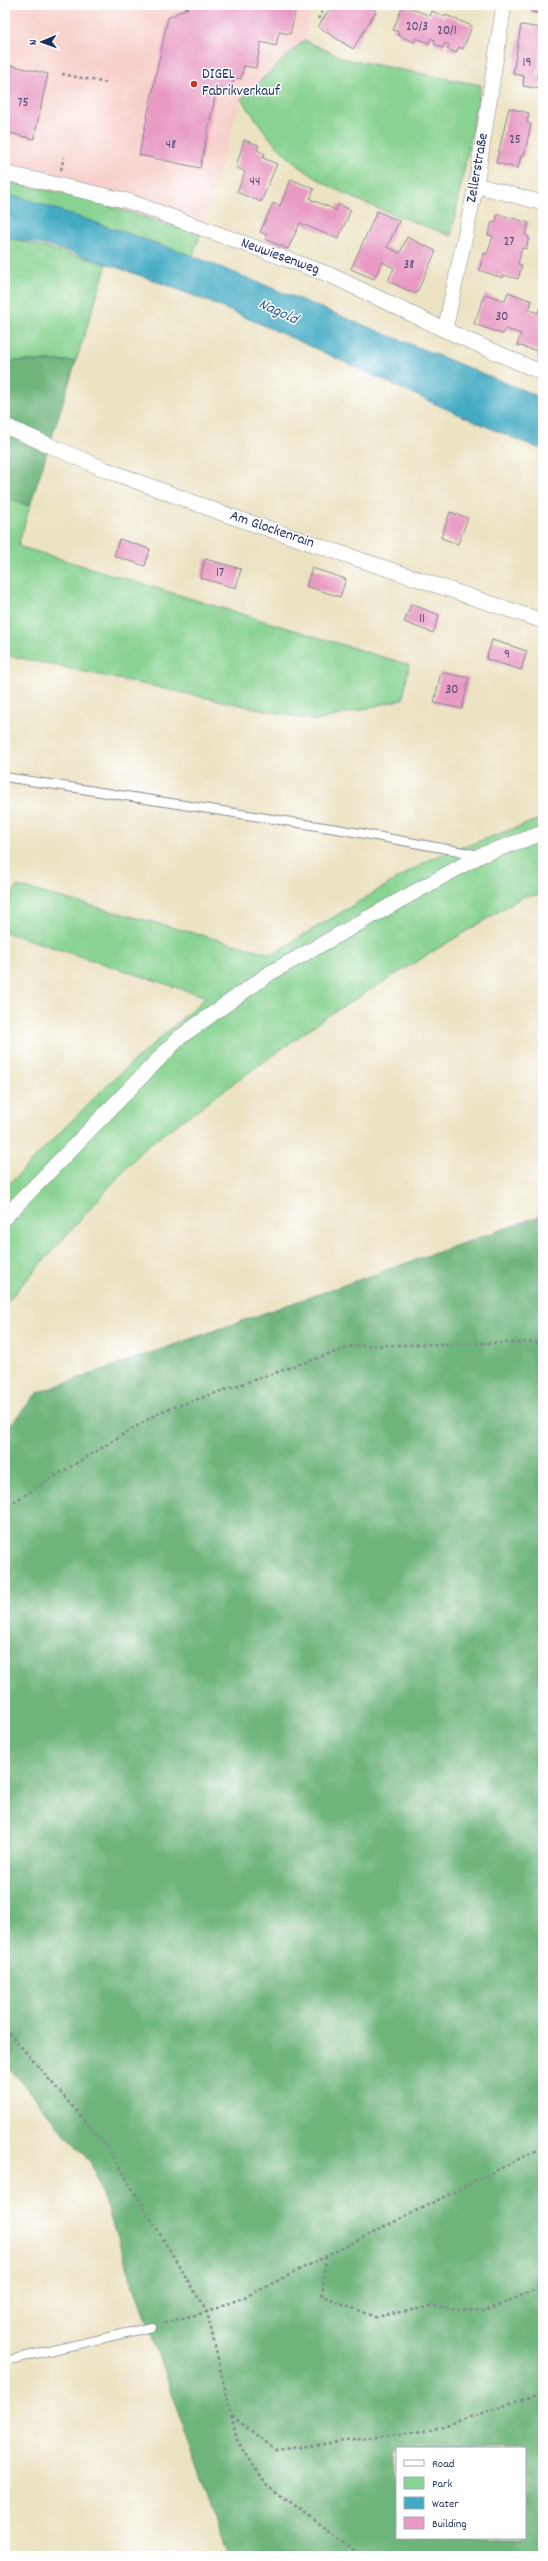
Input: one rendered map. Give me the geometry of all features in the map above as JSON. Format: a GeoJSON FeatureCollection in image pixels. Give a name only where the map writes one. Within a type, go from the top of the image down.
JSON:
{"type":"FeatureCollection","features":[{"type":"Feature","properties":{"kind":"street","name":"Zellerstraße"},"geometry":{"type":"LineString","coordinates":[[445,330],[476,185],[504,5]]}},
{"type":"Feature","properties":{"kind":"street","name":"Neuwiesenweg"},"geometry":{"type":"LineString","coordinates":[[5,173],[128,201],[330,275],[445,330],[543,373]]}},
{"type":"Feature","properties":{"kind":"street"},"geometry":{"type":"LineString","coordinates":[[476,185],[543,203]]}},
{"type":"Feature","properties":{"kind":"street","name":"Am Glockenrain"},"geometry":{"type":"LineString","coordinates":[[5,426],[104,469],[227,515],[543,621]]}},
{"type":"Feature","properties":{"kind":"street"},"geometry":{"type":"LineString","coordinates":[[5,1217],[180,1037],[270,973],[481,855],[543,833]]}},
{"type":"Feature","properties":{"kind":"lane"},"geometry":{"type":"LineString","coordinates":[[5,777],[344,830],[481,855]]}},
{"type":"Feature","properties":{"kind":"lane"},"geometry":{"type":"LineString","coordinates":[[5,2361],[152,2326]]}},
{"type":"Feature","properties":{"kind":"path"},"geometry":{"type":"LineString","coordinates":[[186,9],[188,5]]}},
{"type":"Feature","properties":{"kind":"path"},"geometry":{"type":"LineString","coordinates":[[318,19],[326,5]]}},
{"type":"Feature","properties":{"kind":"path"},"geometry":{"type":"LineString","coordinates":[[62,74],[108,83]]}},
{"type":"Feature","properties":{"kind":"path"},"geometry":{"type":"LineString","coordinates":[[5,1510],[10,1504],[160,1412],[354,1346],[543,1342]]}},
{"type":"Feature","properties":{"kind":"path"},"geometry":{"type":"LineString","coordinates":[[5,2028],[108,2148],[207,2312],[237,2440],[267,2486],[362,2556]]}},
{"type":"Feature","properties":{"kind":"path"},"geometry":{"type":"LineString","coordinates":[[152,2326],[207,2312],[247,2296],[543,2147]]}},
{"type":"Feature","properties":{"kind":"path"},"geometry":{"type":"LineString","coordinates":[[326,2257],[322,2296],[376,2317],[433,2306],[484,2312],[543,2286]]}},
{"type":"Feature","properties":{"kind":"path"},"geometry":{"type":"LineString","coordinates":[[232,2416],[276,2450],[431,2430],[543,2393]]}},
{"type":"Feature","properties":{"kind":"shaded area"},"geometry":{"type":"Polygon","coordinates":[[[5,5],[313,5],[304,40],[241,99],[200,235],[88,199],[5,181],[5,5]]]}},
{"type":"Feature","properties":{"kind":"green space"},"geometry":{"type":"Polygon","coordinates":[[[304,40],[345,59],[481,85],[451,236],[364,202],[322,182],[285,154],[262,128],[241,99],[304,40]]]}},
{"type":"Feature","properties":{"kind":"green space"},"geometry":{"type":"Polygon","coordinates":[[[5,181],[88,199],[200,235],[193,256],[23,198],[5,195],[5,181]]]}},
{"type":"Feature","properties":{"kind":"green space"},"geometry":{"type":"Polygon","coordinates":[[[5,237],[107,264],[76,361],[5,361],[5,237]]]}},
{"type":"Feature","properties":{"kind":"green space"},"geometry":{"type":"Polygon","coordinates":[[[5,361],[76,361],[30,506],[5,497],[5,361]]]}},
{"type":"Feature","properties":{"kind":"green space"},"geometry":{"type":"Polygon","coordinates":[[[5,497],[30,506],[18,546],[409,665],[403,699],[316,721],[5,655],[5,497]]]}},
{"type":"Feature","properties":{"kind":"green space"},"geometry":{"type":"Polygon","coordinates":[[[543,818],[543,895],[524,896],[326,1017],[144,1148],[5,1304],[5,1188],[106,1086],[206,997],[5,932],[5,910],[17,886],[272,954],[430,859],[543,818]]]}},
{"type":"Feature","properties":{"kind":"green space"},"geometry":{"type":"Polygon","coordinates":[[[543,1215],[543,2556],[228,2556],[91,2163],[5,2063],[5,1431],[37,1393],[543,1215]]]}},
{"type":"Feature","properties":{"kind":"water","name":"Nagold"},"geometry":{"type":"Polygon","coordinates":[[[5,195],[23,198],[193,256],[543,398],[543,450],[444,408],[296,340],[197,297],[77,254],[41,244],[5,237],[5,195]]]}},
{"type":"Feature","properties":{"kind":"building","name":"DIGEL Fabrikverkauf"},"geometry":{"type":"Polygon","coordinates":[[[192,5],[297,5],[290,34],[279,32],[276,46],[261,42],[256,68],[244,66],[241,79],[234,78],[231,91],[217,88],[200,168],[139,155],[168,18],[192,5]]]}},
{"type":"Feature","properties":{"kind":"building"},"geometry":{"type":"Polygon","coordinates":[[[332,5],[374,5],[372,8],[376,11],[353,49],[318,27],[332,5]]]}},
{"type":"Feature","properties":{"kind":"building"},"geometry":{"type":"Polygon","coordinates":[[[403,5],[430,16],[432,11],[445,17],[446,15],[472,26],[463,49],[459,47],[456,53],[447,49],[449,45],[445,43],[443,48],[434,44],[435,40],[431,38],[429,43],[416,38],[414,42],[398,35],[399,32],[393,30],[403,5]]]}},
{"type":"Feature","properties":{"kind":"building"},"geometry":{"type":"Polygon","coordinates":[[[532,5],[543,5],[543,14],[531,12],[532,5]]]}},
{"type":"Feature","properties":{"kind":"building"},"geometry":{"type":"Polygon","coordinates":[[[521,25],[543,28],[537,77],[542,78],[540,89],[523,86],[524,76],[513,74],[521,25]]]}},
{"type":"Feature","properties":{"kind":"building"},"geometry":{"type":"Polygon","coordinates":[[[5,64],[48,74],[34,139],[5,132],[5,64]]]}},
{"type":"Feature","properties":{"kind":"building"},"geometry":{"type":"Polygon","coordinates":[[[509,108],[529,113],[527,123],[531,124],[524,156],[521,156],[518,168],[496,163],[509,108]]]}},
{"type":"Feature","properties":{"kind":"building"},"geometry":{"type":"Polygon","coordinates":[[[244,140],[259,145],[257,150],[265,154],[263,158],[277,164],[261,202],[237,192],[245,172],[236,167],[244,140]]]}},
{"type":"Feature","properties":{"kind":"building"},"geometry":{"type":"Polygon","coordinates":[[[291,179],[314,189],[310,199],[336,210],[338,204],[351,210],[338,239],[300,223],[288,249],[265,239],[267,235],[260,232],[273,203],[280,206],[291,179]]]}},
{"type":"Feature","properties":{"kind":"building"},"geometry":{"type":"Polygon","coordinates":[[[377,211],[399,221],[387,247],[400,253],[407,237],[436,251],[416,294],[388,281],[394,268],[382,262],[374,279],[351,269],[377,211]]]}},
{"type":"Feature","properties":{"kind":"building"},"geometry":{"type":"Polygon","coordinates":[[[498,214],[529,223],[525,235],[529,237],[526,249],[522,248],[518,264],[522,265],[518,279],[504,275],[503,278],[479,270],[484,253],[487,254],[493,236],[488,235],[492,222],[495,223],[498,214]]]}},
{"type":"Feature","properties":{"kind":"building"},"geometry":{"type":"Polygon","coordinates":[[[508,292],[532,301],[529,310],[538,313],[540,307],[543,308],[543,358],[537,356],[538,351],[517,345],[521,334],[506,329],[503,334],[474,324],[485,294],[505,301],[508,292]]]}},
{"type":"Feature","properties":{"kind":"building"},"geometry":{"type":"Polygon","coordinates":[[[450,512],[468,518],[458,544],[441,538],[450,512]]]}},
{"type":"Feature","properties":{"kind":"building"},"geometry":{"type":"Polygon","coordinates":[[[119,539],[150,549],[145,566],[114,556],[119,539]]]}},
{"type":"Feature","properties":{"kind":"building"},"geometry":{"type":"Polygon","coordinates":[[[205,559],[241,569],[236,588],[200,578],[205,559]]]}},
{"type":"Feature","properties":{"kind":"building"},"geometry":{"type":"Polygon","coordinates":[[[312,568],[346,579],[340,597],[306,586],[312,568]]]}},
{"type":"Feature","properties":{"kind":"building"},"geometry":{"type":"Polygon","coordinates":[[[411,604],[439,615],[433,633],[404,622],[411,604]]]}},
{"type":"Feature","properties":{"kind":"building"},"geometry":{"type":"Polygon","coordinates":[[[492,640],[527,651],[521,670],[486,659],[492,640]]]}},
{"type":"Feature","properties":{"kind":"building"},"geometry":{"type":"Polygon","coordinates":[[[441,672],[469,678],[462,709],[434,703],[441,672]]]}},
{"type":"Feature","properties":{"kind":"place","name":"DIGEL Fabrikverkauf"},"geometry":{"type":"Point","coordinates":[194,84]}}]}
